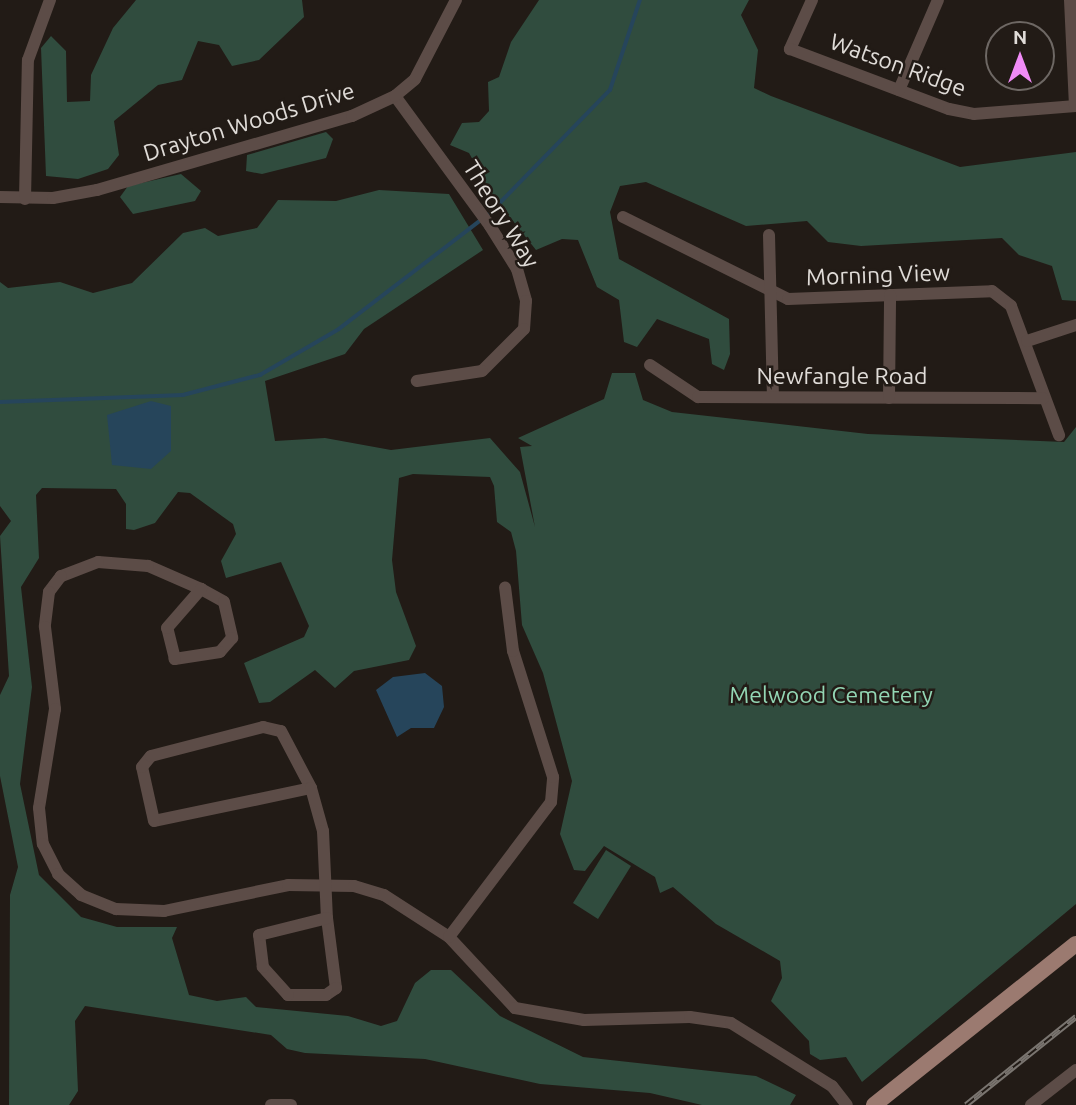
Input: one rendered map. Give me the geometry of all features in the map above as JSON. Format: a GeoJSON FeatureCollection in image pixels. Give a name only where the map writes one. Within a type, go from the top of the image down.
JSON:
{"type":"FeatureCollection","features":[{"type":"Feature","properties":{"kind":"main road"},"geometry":{"type":"LineString","coordinates":[[874,1105],[1076,944]]}},
{"type":"Feature","properties":{"kind":"street"},"geometry":{"type":"LineString","coordinates":[[25,199],[28,60],[50,0]]}},
{"type":"Feature","properties":{"kind":"street","name":"Drayton Woods Drive"},"geometry":{"type":"LineString","coordinates":[[0,197],[25,199],[97,190],[352,116],[395,96],[429,58],[456,0]]}},
{"type":"Feature","properties":{"kind":"street","name":"Watson Ridge"},"geometry":{"type":"LineString","coordinates":[[813,0],[790,48],[899,90],[974,114],[1076,106]]}},
{"type":"Feature","properties":{"kind":"street"},"geometry":{"type":"LineString","coordinates":[[899,90],[938,0]]}},
{"type":"Feature","properties":{"kind":"street"},"geometry":{"type":"LineString","coordinates":[[1070,0],[1076,106]]}},
{"type":"Feature","properties":{"kind":"street","name":"Theory Way"},"geometry":{"type":"LineString","coordinates":[[395,96],[490,226],[517,270],[526,301],[524,329],[482,372],[417,381]]}},
{"type":"Feature","properties":{"kind":"street","name":"Morning View"},"geometry":{"type":"LineString","coordinates":[[623,217],[788,299],[992,291],[1011,306],[1027,341],[1043,398],[1059,435]]}},
{"type":"Feature","properties":{"kind":"street"},"geometry":{"type":"LineString","coordinates":[[769,235],[773,397]]}},
{"type":"Feature","properties":{"kind":"street"},"geometry":{"type":"LineString","coordinates":[[890,295],[890,398]]}},
{"type":"Feature","properties":{"kind":"street"},"geometry":{"type":"LineString","coordinates":[[1027,341],[1076,325]]}},
{"type":"Feature","properties":{"kind":"street","name":"Newfangle Road"},"geometry":{"type":"LineString","coordinates":[[650,365],[698,397],[1043,398]]}},
{"type":"Feature","properties":{"kind":"street"},"geometry":{"type":"LineString","coordinates":[[201,589],[167,628],[176,659],[220,652],[232,638],[224,602],[201,589],[148,566],[99,562],[68,572],[49,592],[45,626],[55,709],[42,761],[43,844],[58,874],[81,895],[116,909],[164,911],[321,882],[384,895],[449,937],[515,1008],[584,1020],[654,1022],[690,1017],[731,1023],[832,1086],[848,1105]]}},
{"type":"Feature","properties":{"kind":"street"},"geometry":{"type":"LineString","coordinates":[[449,937],[551,802],[553,777],[513,651],[505,587]]}},
{"type":"Feature","properties":{"kind":"street"},"geometry":{"type":"LineString","coordinates":[[311,788],[164,823],[149,814],[142,767],[151,755],[173,748],[263,727],[281,731],[311,788],[323,831],[321,882],[327,918],[336,988],[326,995],[288,995],[263,967],[259,935],[327,918]]}},
{"type":"Feature","properties":{"kind":"street"},"geometry":{"type":"LineString","coordinates":[[1031,1105],[1076,1070]]}},
{"type":"Feature","properties":{"kind":"street"},"geometry":{"type":"LineString","coordinates":[[271,1105],[291,1105]]}},
{"type":"Feature","properties":{"kind":"green space"},"geometry":{"type":"Polygon","coordinates":[[[136,0],[302,0],[304,17],[259,60],[232,66],[219,45],[198,41],[182,80],[158,85],[114,121],[119,155],[108,169],[78,179],[46,176],[41,48],[51,36],[66,51],[67,102],[90,101],[91,75],[113,28],[136,0]]]}},
{"type":"Feature","properties":{"kind":"green space"},"geometry":{"type":"Polygon","coordinates":[[[539,0],[749,0],[741,15],[758,50],[754,88],[771,96],[960,167],[1076,152],[1076,301],[1062,300],[1052,266],[1019,255],[1002,238],[861,246],[828,242],[807,221],[746,226],[646,182],[620,186],[610,212],[619,259],[729,319],[730,354],[724,370],[712,364],[709,339],[657,319],[637,347],[624,342],[619,300],[597,287],[578,240],[562,239],[536,250],[493,196],[469,153],[450,145],[462,123],[479,122],[489,111],[488,82],[499,77],[511,42],[539,0]]]}},
{"type":"Feature","properties":{"kind":"green space"},"geometry":{"type":"Polygon","coordinates":[[[326,132],[333,139],[326,158],[262,174],[246,171],[247,155],[326,132]]]}},
{"type":"Feature","properties":{"kind":"green space"},"geometry":{"type":"Polygon","coordinates":[[[181,174],[201,191],[195,201],[133,214],[120,197],[128,186],[181,174]]]}},
{"type":"Feature","properties":{"kind":"green space","name":"Melwood Cemetery"},"geometry":{"type":"Polygon","coordinates":[[[379,190],[449,194],[483,250],[364,329],[345,354],[265,381],[275,441],[325,438],[391,450],[490,438],[520,472],[535,527],[520,447],[532,446],[518,438],[604,399],[612,373],[635,373],[643,400],[672,412],[868,434],[1064,442],[1076,427],[1076,904],[862,1082],[846,1057],[820,1060],[810,1054],[809,1041],[771,1001],[782,978],[780,961],[716,924],[673,887],[660,893],[655,877],[604,846],[585,871],[574,870],[560,834],[572,781],[543,673],[522,625],[516,551],[511,532],[497,522],[494,486],[490,477],[413,474],[399,478],[392,560],[396,592],[416,646],[409,660],[354,671],[335,688],[315,670],[270,702],[259,703],[244,663],[304,637],[309,626],[281,562],[226,578],[221,561],[236,534],[233,524],[190,493],[178,492],[155,523],[134,530],[126,529],[126,504],[116,489],[42,488],[36,495],[39,558],[21,587],[32,687],[20,784],[39,875],[81,917],[117,927],[177,927],[172,938],[189,995],[217,1001],[246,997],[256,1007],[348,1016],[381,1026],[397,1021],[415,983],[431,970],[451,970],[500,1016],[583,1057],[756,1076],[796,1095],[790,1105],[702,1105],[650,1093],[540,1084],[425,1059],[305,1053],[287,1049],[271,1035],[85,1006],[75,1021],[78,1091],[69,1105],[9,1105],[10,895],[18,867],[0,776],[0,695],[9,676],[0,536],[11,521],[0,506],[0,282],[8,288],[60,282],[93,293],[132,283],[183,233],[205,228],[218,236],[257,228],[278,200],[336,201],[379,190]]]}},
{"type":"Feature","properties":{"kind":"green space"},"geometry":{"type":"Polygon","coordinates":[[[606,850],[631,866],[598,919],[573,903],[606,850]]]}},
{"type":"Feature","properties":{"kind":"water"},"geometry":{"type":"Polygon","coordinates":[[[151,401],[171,406],[171,451],[151,469],[112,465],[107,415],[151,401]]]}},
{"type":"Feature","properties":{"kind":"water"},"geometry":{"type":"Polygon","coordinates":[[[425,673],[442,686],[444,707],[434,728],[411,728],[397,737],[376,690],[393,677],[425,673]]]}},
{"type":"Feature","properties":{"kind":"waterway"},"geometry":{"type":"LineString","coordinates":[[487,216],[610,90],[640,0]]}},
{"type":"Feature","properties":{"kind":"waterway"},"geometry":{"type":"LineString","coordinates":[[0,402],[183,395],[260,375],[339,329],[481,220]]}},
{"type":"Feature","properties":{"kind":"railway"},"geometry":{"type":"LineString","coordinates":[[966,1105],[1076,1017]]}}]}
